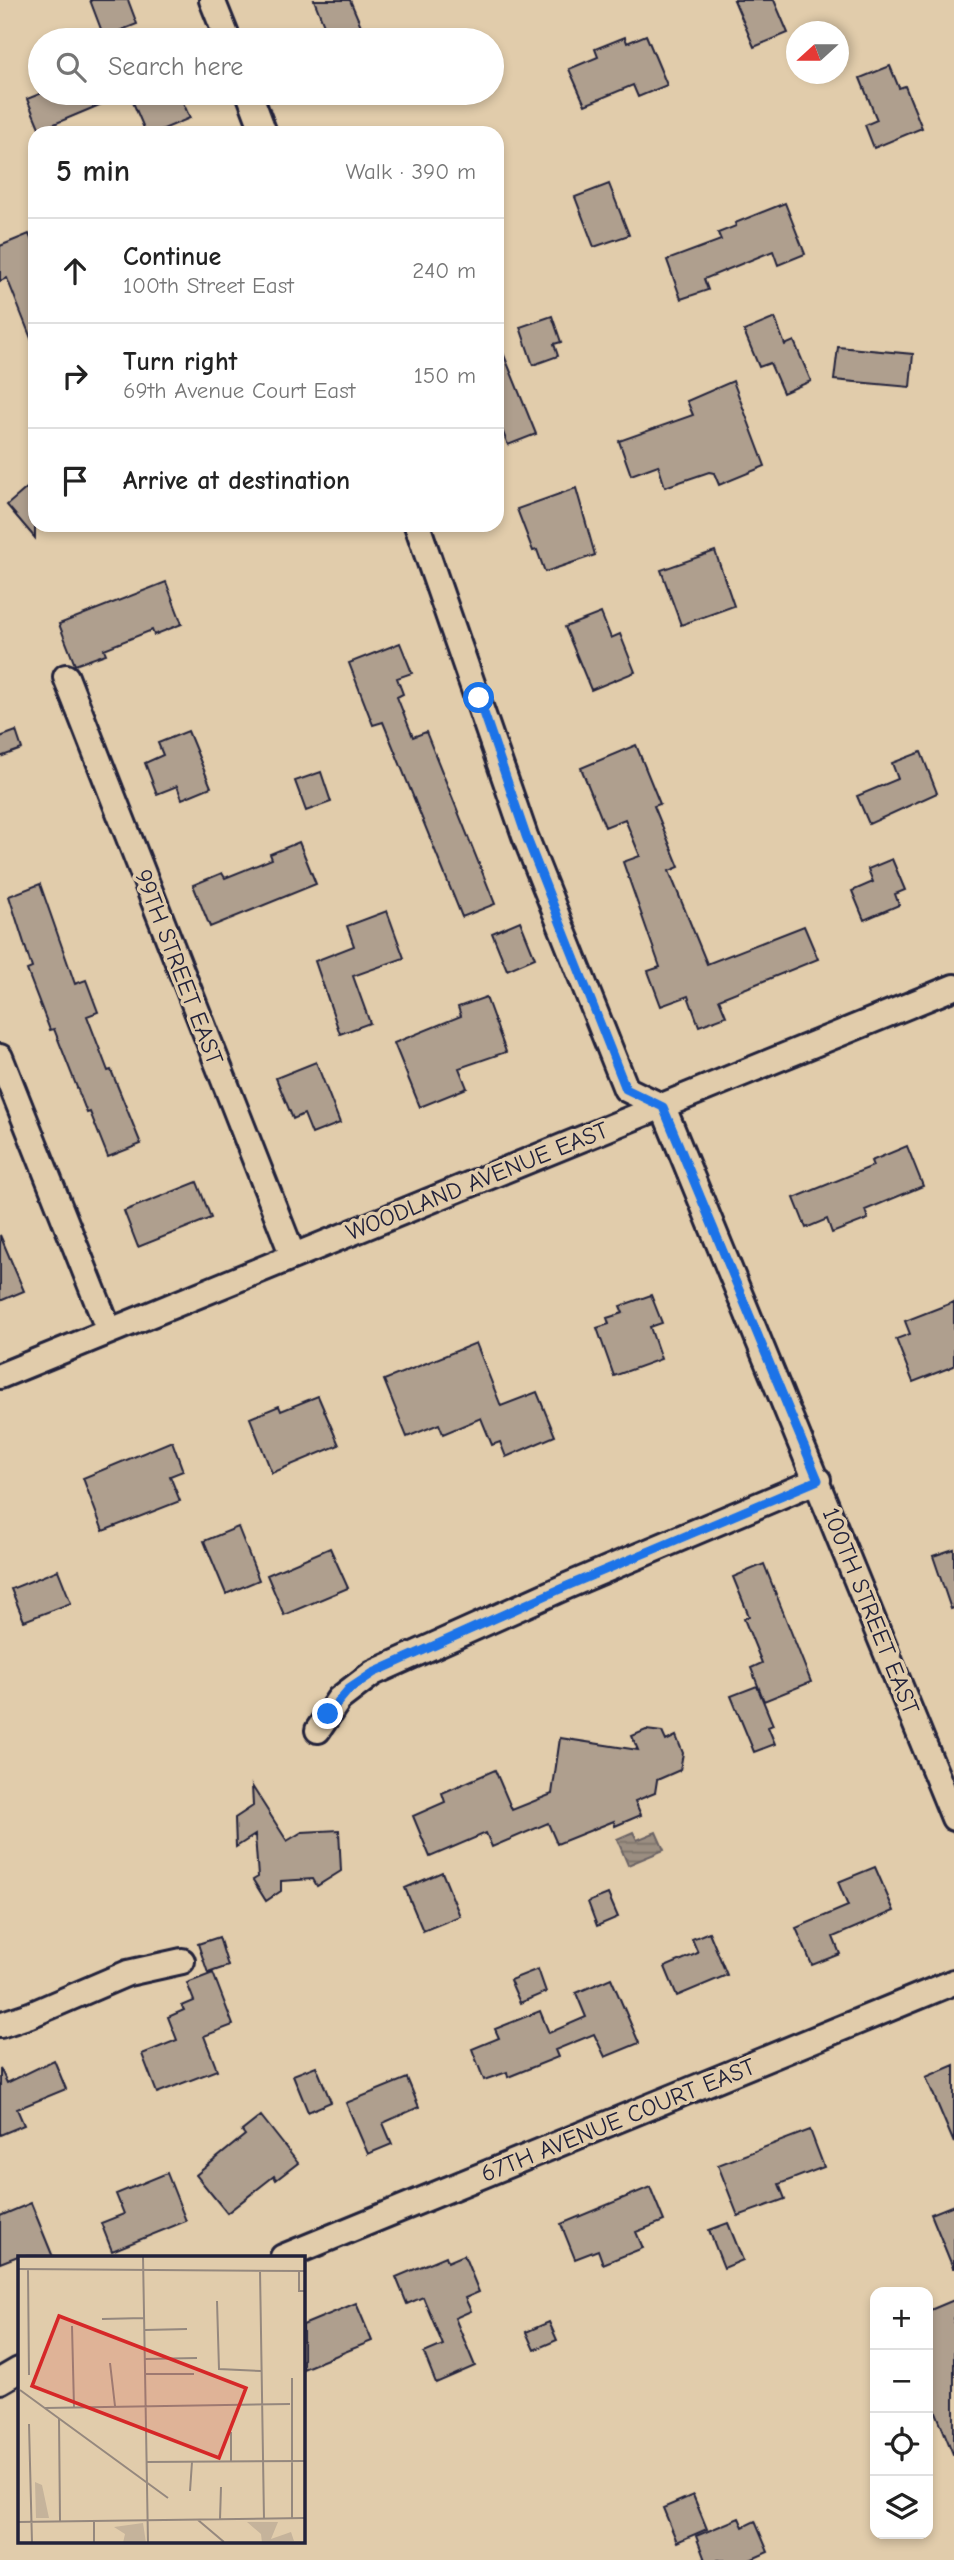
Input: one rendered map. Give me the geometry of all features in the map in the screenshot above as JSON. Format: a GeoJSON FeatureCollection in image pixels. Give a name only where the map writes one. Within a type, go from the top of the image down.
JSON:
{"type":"FeatureCollection","features":[{"type":"Feature","properties":{"kind":"street"},"geometry":{"type":"LineString","coordinates":[[212,0],[223,28]]}},
{"type":"Feature","properties":{"kind":"street"},"geometry":{"type":"LineString","coordinates":[[253,105],[261,126]]}},
{"type":"Feature","properties":{"kind":"street"},"geometry":{"type":"LineString","coordinates":[[419,532],[526,836],[626,1089],[663,1107]]}},
{"type":"Feature","properties":{"kind":"street","name":"99TH STREET EAST"},"geometry":{"type":"LineString","coordinates":[[66,677],[293,1256]]}},
{"type":"Feature","properties":{"kind":"street","name":"WOODLAND AVENUE EAST"},"geometry":{"type":"LineString","coordinates":[[0,1376],[954,987]]}},
{"type":"Feature","properties":{"kind":"street"},"geometry":{"type":"LineString","coordinates":[[0,1056],[109,1331]]}},
{"type":"Feature","properties":{"kind":"street","name":"100TH STREET EAST"},"geometry":{"type":"LineString","coordinates":[[663,1107],[818,1480],[954,1818]]}},
{"type":"Feature","properties":{"kind":"street"},"geometry":{"type":"LineString","coordinates":[[318,1730],[339,1699],[373,1673],[567,1586],[818,1480]]}},
{"type":"Feature","properties":{"kind":"street"},"geometry":{"type":"LineString","coordinates":[[0,2025],[128,1973],[182,1961]]}},
{"type":"Feature","properties":{"kind":"street","name":"67TH AVENUE COURT EAST"},"geometry":{"type":"LineString","coordinates":[[284,2256],[954,1982]]}},
{"type":"Feature","properties":{"kind":"street"},"geometry":{"type":"LineString","coordinates":[[0,2381],[18,2371]]}},
{"type":"Feature","properties":{"kind":"shaded area"},"geometry":{"type":"Polygon","coordinates":[[[633,1832],[637,1840],[656,1832],[664,1850],[628,1865],[617,1839],[633,1832]]]}},
{"type":"Feature","properties":{"kind":"building"},"geometry":{"type":"Polygon","coordinates":[[[90,0],[128,0],[137,24],[127,28],[101,28],[90,0]]]}},
{"type":"Feature","properties":{"kind":"building"},"geometry":{"type":"Polygon","coordinates":[[[314,0],[350,0],[362,28],[325,28],[314,0]]]}},
{"type":"Feature","properties":{"kind":"building"},"geometry":{"type":"Polygon","coordinates":[[[734,0],[774,0],[786,34],[754,47],[734,0]]]}},
{"type":"Feature","properties":{"kind":"building"},"geometry":{"type":"Polygon","coordinates":[[[646,35],[667,85],[638,97],[633,85],[585,105],[569,69],[598,57],[595,49],[625,37],[627,43],[646,35]]]}},
{"type":"Feature","properties":{"kind":"building"},"geometry":{"type":"Polygon","coordinates":[[[890,66],[899,88],[905,86],[922,128],[874,148],[865,125],[877,120],[860,78],[890,66]]]}},
{"type":"Feature","properties":{"kind":"building"},"geometry":{"type":"Polygon","coordinates":[[[30,105],[99,105],[50,126],[38,126],[30,105]]]}},
{"type":"Feature","properties":{"kind":"building"},"geometry":{"type":"Polygon","coordinates":[[[134,105],[184,105],[190,118],[171,126],[143,126],[134,105]]]}},
{"type":"Feature","properties":{"kind":"building"},"geometry":{"type":"Polygon","coordinates":[[[609,184],[629,235],[594,247],[575,197],[609,184]]]}},
{"type":"Feature","properties":{"kind":"building"},"geometry":{"type":"Polygon","coordinates":[[[785,203],[805,254],[778,265],[773,251],[704,279],[708,290],[681,299],[667,260],[721,240],[718,233],[736,226],[735,223],[785,203]]]}},
{"type":"Feature","properties":{"kind":"building"},"geometry":{"type":"Polygon","coordinates":[[[28,234],[28,331],[7,278],[0,281],[0,246],[28,234]]]}},
{"type":"Feature","properties":{"kind":"building"},"geometry":{"type":"Polygon","coordinates":[[[552,316],[561,342],[554,344],[558,356],[533,365],[520,327],[552,316]]]}},
{"type":"Feature","properties":{"kind":"building"},"geometry":{"type":"Polygon","coordinates":[[[775,318],[785,345],[794,341],[811,381],[783,393],[770,363],[759,367],[744,331],[775,318]]]}},
{"type":"Feature","properties":{"kind":"building"},"geometry":{"type":"Polygon","coordinates":[[[838,347],[913,354],[910,387],[834,380],[838,347]]]}},
{"type":"Feature","properties":{"kind":"building"},"geometry":{"type":"Polygon","coordinates":[[[504,355],[536,434],[508,445],[504,435],[504,355]]]}},
{"type":"Feature","properties":{"kind":"building"},"geometry":{"type":"Polygon","coordinates":[[[733,381],[765,466],[719,485],[714,473],[709,472],[665,487],[658,465],[631,475],[619,441],[693,415],[687,401],[733,381]]]}},
{"type":"Feature","properties":{"kind":"building"},"geometry":{"type":"Polygon","coordinates":[[[28,487],[28,530],[7,505],[28,487]]]}},
{"type":"Feature","properties":{"kind":"building"},"geometry":{"type":"Polygon","coordinates":[[[576,488],[595,555],[545,572],[537,550],[533,551],[517,509],[576,488]]]}},
{"type":"Feature","properties":{"kind":"building"},"geometry":{"type":"Polygon","coordinates":[[[715,551],[734,606],[681,625],[661,570],[715,551]]]}},
{"type":"Feature","properties":{"kind":"building"},"geometry":{"type":"Polygon","coordinates":[[[166,582],[182,624],[154,635],[152,630],[104,649],[106,654],[75,665],[59,624],[166,582]]]}},
{"type":"Feature","properties":{"kind":"building"},"geometry":{"type":"Polygon","coordinates":[[[601,613],[611,638],[620,634],[635,672],[591,690],[565,627],[601,613]]]}},
{"type":"Feature","properties":{"kind":"building"},"geometry":{"type":"Polygon","coordinates":[[[400,643],[412,673],[397,678],[403,694],[397,697],[413,737],[426,732],[495,904],[462,917],[383,722],[373,725],[349,663],[400,643]]]}},
{"type":"Feature","properties":{"kind":"building"},"geometry":{"type":"Polygon","coordinates":[[[16,731],[22,749],[0,757],[0,737],[16,731]]]}},
{"type":"Feature","properties":{"kind":"building"},"geometry":{"type":"Polygon","coordinates":[[[188,731],[211,787],[182,799],[177,786],[157,794],[145,763],[163,755],[158,743],[188,731]]]}},
{"type":"Feature","properties":{"kind":"building"},"geometry":{"type":"Polygon","coordinates":[[[636,745],[660,804],[654,806],[679,867],[669,871],[707,964],[804,926],[818,959],[719,999],[726,1016],[699,1026],[688,996],[661,1006],[648,971],[660,967],[623,862],[640,856],[625,819],[605,827],[581,768],[636,745]]]}},
{"type":"Feature","properties":{"kind":"building"},"geometry":{"type":"Polygon","coordinates":[[[921,752],[937,793],[869,824],[857,796],[898,779],[892,763],[921,752]]]}},
{"type":"Feature","properties":{"kind":"building"},"geometry":{"type":"Polygon","coordinates":[[[321,772],[331,802],[306,811],[295,781],[321,772]]]}},
{"type":"Feature","properties":{"kind":"building"},"geometry":{"type":"Polygon","coordinates":[[[299,842],[316,884],[210,927],[193,885],[222,873],[225,878],[272,859],[270,854],[299,842]]]}},
{"type":"Feature","properties":{"kind":"building"},"geometry":{"type":"Polygon","coordinates":[[[892,859],[905,890],[895,894],[899,905],[864,920],[852,891],[873,882],[868,869],[892,859]]]}},
{"type":"Feature","properties":{"kind":"building"},"geometry":{"type":"Polygon","coordinates":[[[40,884],[75,984],[86,980],[98,1012],[87,1016],[141,1144],[108,1157],[90,1112],[87,1113],[54,1029],[50,1030],[27,970],[32,968],[9,896],[40,884]]]}},
{"type":"Feature","properties":{"kind":"building"},"geometry":{"type":"Polygon","coordinates":[[[387,911],[404,958],[353,976],[370,1023],[340,1034],[315,961],[354,946],[347,926],[387,911]]]}},
{"type":"Feature","properties":{"kind":"building"},"geometry":{"type":"Polygon","coordinates":[[[520,921],[535,958],[507,970],[492,933],[520,921]]]}},
{"type":"Feature","properties":{"kind":"building"},"geometry":{"type":"Polygon","coordinates":[[[486,997],[506,1052],[459,1068],[467,1088],[420,1107],[394,1043],[461,1016],[458,1007],[486,997]]]}},
{"type":"Feature","properties":{"kind":"building"},"geometry":{"type":"Polygon","coordinates":[[[316,1062],[340,1123],[312,1134],[304,1114],[293,1119],[276,1078],[316,1062]]]}},
{"type":"Feature","properties":{"kind":"building"},"geometry":{"type":"Polygon","coordinates":[[[907,1146],[923,1186],[865,1210],[868,1219],[832,1233],[827,1219],[806,1228],[794,1198],[873,1166],[871,1161],[907,1146]]]}},
{"type":"Feature","properties":{"kind":"building"},"geometry":{"type":"Polygon","coordinates":[[[197,1182],[211,1218],[138,1247],[124,1211],[197,1182]]]}},
{"type":"Feature","properties":{"kind":"building"},"geometry":{"type":"Polygon","coordinates":[[[0,1235],[24,1291],[0,1301],[0,1235]]]}},
{"type":"Feature","properties":{"kind":"building"},"geometry":{"type":"Polygon","coordinates":[[[651,1295],[662,1323],[650,1327],[661,1359],[614,1376],[597,1328],[609,1324],[607,1318],[623,1313],[620,1306],[651,1295]]]}},
{"type":"Feature","properties":{"kind":"building"},"geometry":{"type":"Polygon","coordinates":[[[954,1302],[954,1366],[913,1382],[896,1339],[910,1334],[905,1321],[954,1302]]]}},
{"type":"Feature","properties":{"kind":"building"},"geometry":{"type":"Polygon","coordinates":[[[476,1343],[501,1406],[537,1392],[555,1436],[506,1457],[500,1442],[492,1445],[481,1418],[443,1434],[439,1424],[407,1437],[384,1380],[476,1343]]]}},
{"type":"Feature","properties":{"kind":"building"},"geometry":{"type":"Polygon","coordinates":[[[318,1396],[339,1445],[272,1473],[250,1418],[279,1406],[281,1411],[318,1396]]]}},
{"type":"Feature","properties":{"kind":"building"},"geometry":{"type":"Polygon","coordinates":[[[172,1441],[183,1471],[170,1476],[180,1501],[103,1531],[83,1478],[172,1441]]]}},
{"type":"Feature","properties":{"kind":"building"},"geometry":{"type":"Polygon","coordinates":[[[238,1527],[259,1580],[226,1594],[204,1541],[238,1527]]]}},
{"type":"Feature","properties":{"kind":"building"},"geometry":{"type":"Polygon","coordinates":[[[330,1548],[348,1588],[284,1615],[267,1575],[330,1548]]]}},
{"type":"Feature","properties":{"kind":"building"},"geometry":{"type":"Polygon","coordinates":[[[954,1549],[954,1608],[951,1609],[933,1556],[954,1549]]]}},
{"type":"Feature","properties":{"kind":"building"},"geometry":{"type":"Polygon","coordinates":[[[764,1564],[811,1682],[764,1701],[751,1668],[762,1663],[744,1619],[749,1616],[733,1577],[764,1564]]]}},
{"type":"Feature","properties":{"kind":"building"},"geometry":{"type":"Polygon","coordinates":[[[58,1570],[71,1603],[24,1621],[11,1589],[58,1570]]]}},
{"type":"Feature","properties":{"kind":"building"},"geometry":{"type":"Polygon","coordinates":[[[757,1686],[773,1725],[768,1727],[775,1744],[754,1752],[731,1696],[757,1686]]]}},
{"type":"Feature","properties":{"kind":"building"},"geometry":{"type":"Polygon","coordinates":[[[646,1730],[662,1732],[666,1741],[676,1736],[683,1753],[680,1770],[657,1780],[655,1793],[635,1801],[641,1815],[615,1826],[614,1821],[557,1844],[548,1823],[492,1847],[486,1833],[430,1857],[413,1816],[445,1802],[442,1793],[495,1770],[512,1810],[552,1794],[560,1738],[638,1750],[632,1736],[646,1730]]]}},
{"type":"Feature","properties":{"kind":"building"},"geometry":{"type":"Polygon","coordinates":[[[252,1786],[287,1841],[302,1832],[339,1830],[341,1871],[317,1886],[313,1879],[281,1881],[281,1891],[266,1901],[253,1880],[258,1877],[255,1835],[236,1847],[235,1818],[253,1806],[252,1786]]]}},
{"type":"Feature","properties":{"kind":"building"},"geometry":{"type":"Polygon","coordinates":[[[875,1867],[894,1911],[833,1937],[840,1954],[812,1965],[796,1928],[848,1906],[838,1882],[875,1867]]]}},
{"type":"Feature","properties":{"kind":"building"},"geometry":{"type":"Polygon","coordinates":[[[442,1872],[460,1916],[423,1931],[405,1888],[442,1872]]]}},
{"type":"Feature","properties":{"kind":"building"},"geometry":{"type":"Polygon","coordinates":[[[608,1894],[618,1917],[597,1926],[588,1902],[608,1894]]]}},
{"type":"Feature","properties":{"kind":"building"},"geometry":{"type":"Polygon","coordinates":[[[709,1932],[727,1975],[677,1996],[665,1967],[698,1953],[692,1939],[709,1932]]]}},
{"type":"Feature","properties":{"kind":"building"},"geometry":{"type":"Polygon","coordinates":[[[219,1937],[228,1966],[208,1973],[198,1944],[219,1937]]]}},
{"type":"Feature","properties":{"kind":"building"},"geometry":{"type":"Polygon","coordinates":[[[538,1969],[546,1992],[520,2003],[510,1980],[538,1969]]]}},
{"type":"Feature","properties":{"kind":"building"},"geometry":{"type":"Polygon","coordinates":[[[213,1973],[233,2025],[204,2036],[217,2070],[157,2093],[142,2054],[177,2040],[168,2017],[184,2010],[182,2006],[194,2001],[187,1983],[213,1973]]]}},
{"type":"Feature","properties":{"kind":"building"},"geometry":{"type":"Polygon","coordinates":[[[611,1978],[639,2043],[605,2057],[594,2034],[555,2050],[558,2057],[508,2077],[507,2072],[484,2080],[472,2049],[499,2038],[495,2029],[540,2011],[549,2033],[586,2017],[576,1993],[611,1978]]]}},
{"type":"Feature","properties":{"kind":"building"},"geometry":{"type":"Polygon","coordinates":[[[54,2060],[66,2089],[17,2109],[24,2125],[0,2135],[0,2068],[7,2083],[54,2060]]]}},
{"type":"Feature","properties":{"kind":"building"},"geometry":{"type":"Polygon","coordinates":[[[954,2065],[954,2143],[926,2077],[954,2065]]]}},
{"type":"Feature","properties":{"kind":"building"},"geometry":{"type":"Polygon","coordinates":[[[316,2066],[331,2102],[308,2112],[293,2075],[316,2066]]]}},
{"type":"Feature","properties":{"kind":"building"},"geometry":{"type":"Polygon","coordinates":[[[407,2078],[419,2107],[383,2123],[392,2144],[368,2154],[346,2103],[407,2078]]]}},
{"type":"Feature","properties":{"kind":"building"},"geometry":{"type":"Polygon","coordinates":[[[261,2116],[298,2163],[276,2180],[274,2176],[227,2213],[196,2175],[245,2135],[242,2131],[261,2116]]]}},
{"type":"Feature","properties":{"kind":"building"},"geometry":{"type":"Polygon","coordinates":[[[810,2130],[824,2167],[779,2184],[785,2199],[738,2216],[718,2165],[810,2130]]]}},
{"type":"Feature","properties":{"kind":"building"},"geometry":{"type":"Polygon","coordinates":[[[167,2173],[186,2221],[112,2251],[101,2223],[124,2214],[116,2194],[167,2173]]]}},
{"type":"Feature","properties":{"kind":"building"},"geometry":{"type":"Polygon","coordinates":[[[650,2187],[664,2221],[636,2232],[643,2248],[603,2264],[598,2250],[575,2259],[561,2224],[650,2187]]]}},
{"type":"Feature","properties":{"kind":"building"},"geometry":{"type":"Polygon","coordinates":[[[31,2203],[53,2256],[18,2256],[0,2263],[0,2216],[31,2203]]]}},
{"type":"Feature","properties":{"kind":"building"},"geometry":{"type":"Polygon","coordinates":[[[954,2205],[954,2268],[953,2268],[931,2214],[954,2205]]]}},
{"type":"Feature","properties":{"kind":"building"},"geometry":{"type":"Polygon","coordinates":[[[728,2223],[743,2260],[724,2268],[709,2230],[728,2223]]]}},
{"type":"Feature","properties":{"kind":"building"},"geometry":{"type":"Polygon","coordinates":[[[464,2255],[479,2292],[465,2298],[471,2311],[455,2318],[475,2366],[436,2383],[424,2353],[443,2345],[423,2297],[407,2304],[396,2277],[446,2256],[448,2262],[464,2255]]]}},
{"type":"Feature","properties":{"kind":"building"},"geometry":{"type":"Polygon","coordinates":[[[954,2300],[954,2454],[933,2404],[933,2309],[954,2300]]]}},
{"type":"Feature","properties":{"kind":"building"},"geometry":{"type":"Polygon","coordinates":[[[356,2303],[372,2341],[304,2369],[304,2325],[356,2303]]]}},
{"type":"Feature","properties":{"kind":"building"},"geometry":{"type":"Polygon","coordinates":[[[549,2322],[557,2340],[534,2350],[526,2332],[549,2322]]]}},
{"type":"Feature","properties":{"kind":"building"},"geometry":{"type":"Polygon","coordinates":[[[693,2495],[707,2529],[677,2542],[663,2508],[693,2495]]]}},
{"type":"Feature","properties":{"kind":"building"},"geometry":{"type":"Polygon","coordinates":[[[739,2518],[743,2527],[755,2521],[768,2552],[750,2560],[705,2560],[696,2536],[739,2518]]]}},
{"type":"Feature","properties":{"kind":"route"},"geometry":{"type":"LineString","coordinates":[[328,1714],[349,1689],[373,1673],[567,1586],[818,1480],[663,1107],[633,1095],[626,1089],[526,836],[479,698]]}}]}
